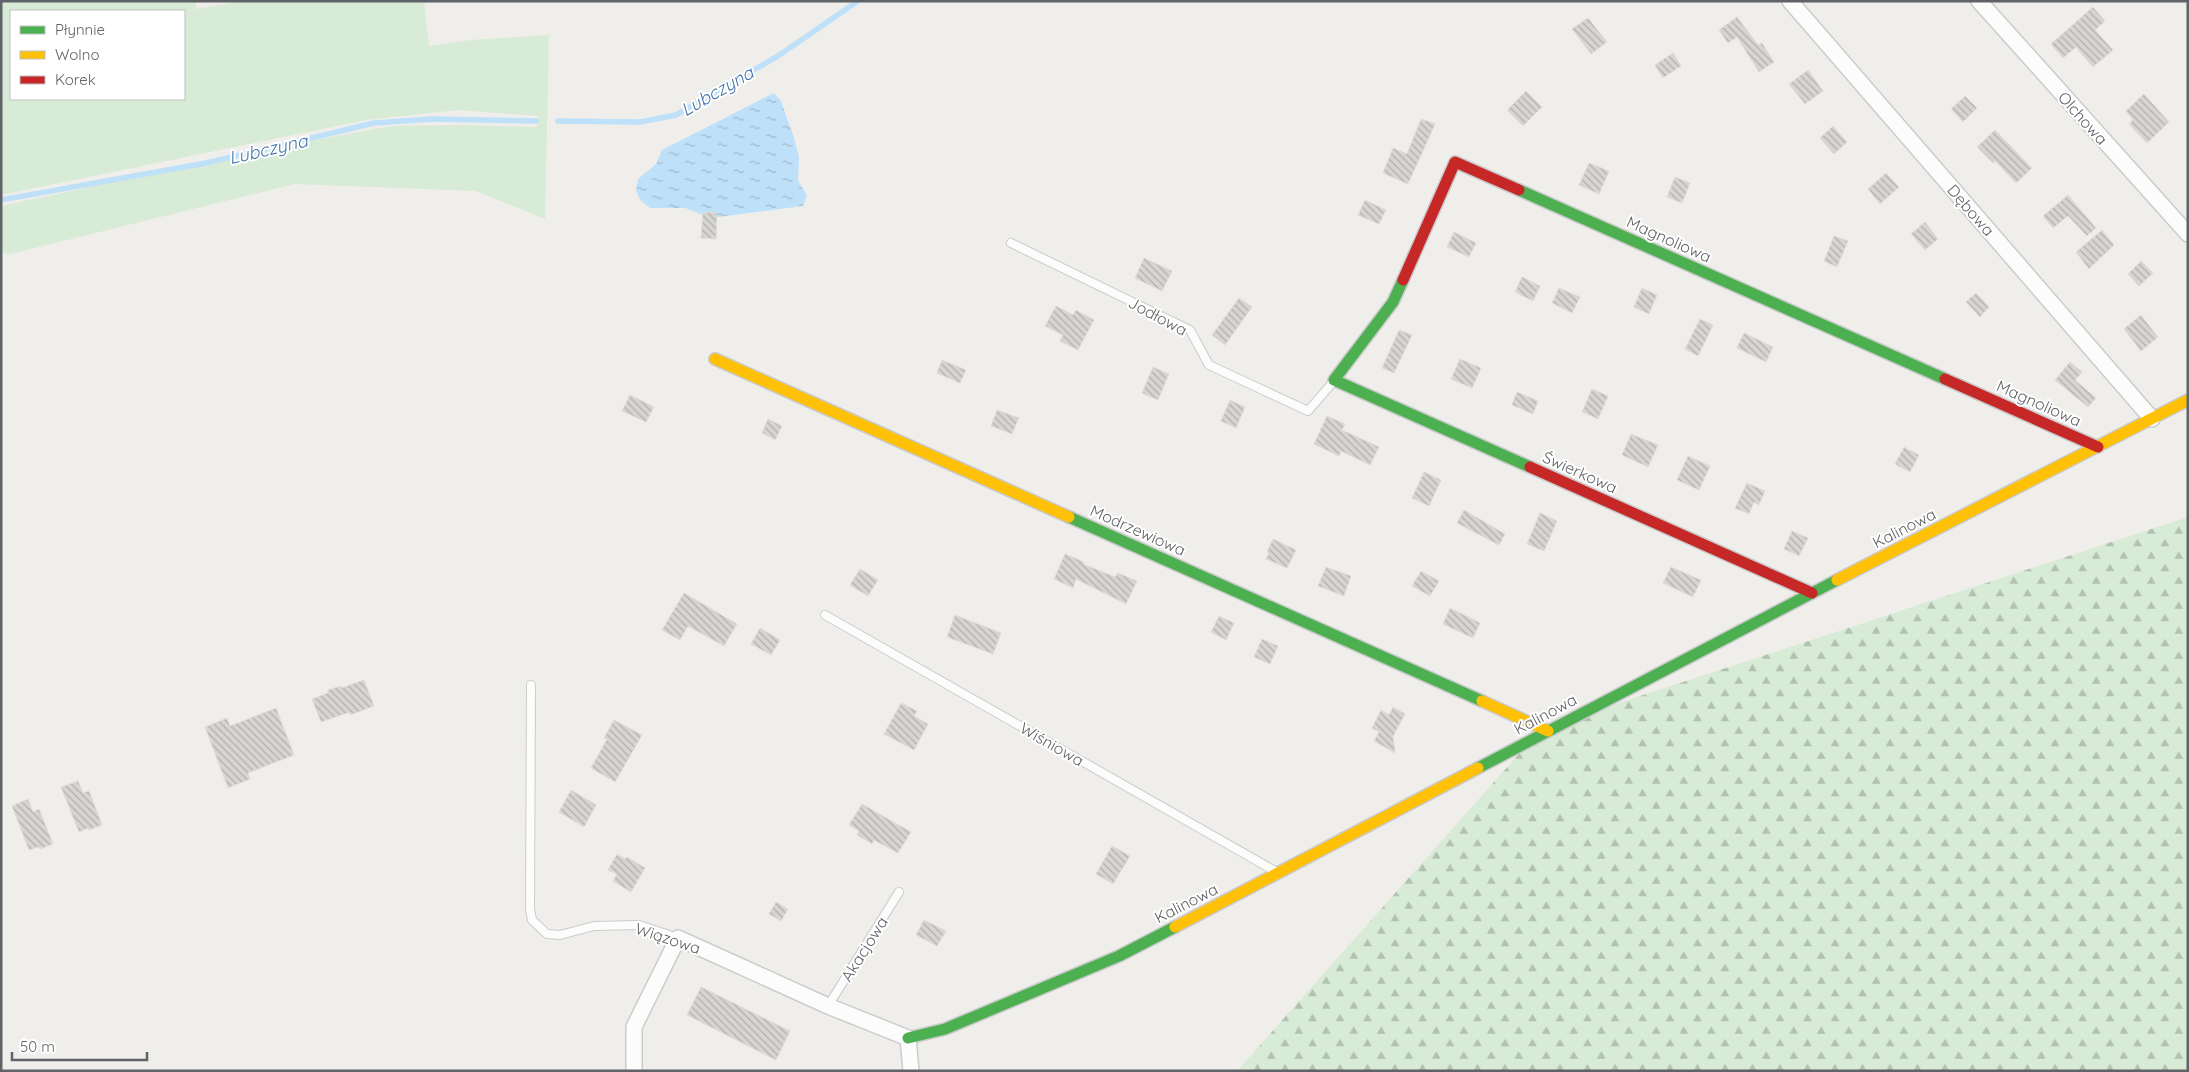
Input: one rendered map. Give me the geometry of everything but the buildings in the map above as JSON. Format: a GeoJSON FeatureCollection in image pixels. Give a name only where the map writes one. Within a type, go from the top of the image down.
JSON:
{"type":"FeatureCollection","features":[{"type":"Feature","properties":{"kind":"street","name":"Dębowa"},"geometry":{"type":"LineString","coordinates":[[1790,1],[2152,419]]}},
{"type":"Feature","properties":{"kind":"street","name":"Olchowa"},"geometry":{"type":"LineString","coordinates":[[1979,1],[2188,234]]}},
{"type":"Feature","properties":{"kind":"street","name":"Magnoliowa"},"geometry":{"type":"LineString","coordinates":[[1334,380],[1393,302],[1455,162],[2098,447]]}},
{"type":"Feature","properties":{"kind":"street","name":"Modrzewiowa"},"geometry":{"type":"LineString","coordinates":[[715,359],[1548,731]]}},
{"type":"Feature","properties":{"kind":"street","name":"Świerkowa"},"geometry":{"type":"LineString","coordinates":[[1334,380],[1812,594]]}},
{"type":"Feature","properties":{"kind":"street","name":"Kalinowa"},"geometry":{"type":"LineString","coordinates":[[908,1038],[945,1029],[1119,956],[1548,731],[2188,400]]}},
{"type":"Feature","properties":{"kind":"street","name":"Wiązowa"},"geometry":{"type":"LineString","coordinates":[[678,938],[828,1006],[908,1038]]}},
{"type":"Feature","properties":{"kind":"street"},"geometry":{"type":"LineString","coordinates":[[634,1071],[634,1027],[678,938]]}},
{"type":"Feature","properties":{"kind":"street"},"geometry":{"type":"LineString","coordinates":[[908,1038],[911,1071]]}},
{"type":"Feature","properties":{"kind":"lane","name":"Jodłowa"},"geometry":{"type":"LineString","coordinates":[[1012,243],[1190,330],[1209,365],[1308,411],[1334,380]]}},
{"type":"Feature","properties":{"kind":"lane","name":"Wiśniowa"},"geometry":{"type":"LineString","coordinates":[[825,615],[1279,873]]}},
{"type":"Feature","properties":{"kind":"lane","name":"Wiązowa"},"geometry":{"type":"LineString","coordinates":[[531,685],[530,909],[532,920],[547,934],[560,935],[594,926],[639,925],[678,938]]}},
{"type":"Feature","properties":{"kind":"lane","name":"Akacjowa"},"geometry":{"type":"LineString","coordinates":[[828,1006],[899,892]]}},
{"type":"Feature","properties":{"kind":"green space"},"geometry":{"type":"Polygon","coordinates":[[[1,1],[196,1],[196,9],[244,1],[424,1],[429,46],[471,40],[549,35],[545,219],[476,191],[295,184],[6,255],[6,252],[1,253],[1,206],[266,149],[392,126],[537,127],[538,116],[458,110],[366,120],[1,195],[1,1]]]}},
{"type":"Feature","properties":{"kind":"green space"},"geometry":{"type":"Polygon","coordinates":[[[2188,517],[2188,1071],[1237,1071],[1542,728],[2188,517]]]}},
{"type":"Feature","properties":{"kind":"water"},"geometry":{"type":"Polygon","coordinates":[[[774,93],[781,101],[799,157],[798,180],[807,196],[803,206],[711,218],[685,208],[650,208],[640,200],[636,190],[638,179],[656,164],[662,150],[774,93]]]}},
{"type":"Feature","properties":{"kind":"waterway","name":"Lubczyna"},"geometry":{"type":"LineString","coordinates":[[558,121],[640,122],[676,115],[778,56],[858,1]]}},
{"type":"Feature","properties":{"kind":"waterway","name":"Lubczyna"},"geometry":{"type":"LineString","coordinates":[[1,200],[206,163],[374,123],[432,119],[536,121]]}},
{"type":"Feature","properties":{"kind":"traffic: fast"},"geometry":{"type":"LineString","coordinates":[[1519,190],[1945,379]]}},
{"type":"Feature","properties":{"kind":"traffic: fast"},"geometry":{"type":"LineString","coordinates":[[1403,280],[1393,302],[1334,380],[1530,467]]}},
{"type":"Feature","properties":{"kind":"traffic: fast"},"geometry":{"type":"LineString","coordinates":[[1069,517],[1482,701]]}},
{"type":"Feature","properties":{"kind":"traffic: fast"},"geometry":{"type":"LineString","coordinates":[[1478,768],[1837,580]]}},
{"type":"Feature","properties":{"kind":"traffic: fast"},"geometry":{"type":"LineString","coordinates":[[908,1038],[945,1029],[1119,956],[1175,927]]}},
{"type":"Feature","properties":{"kind":"traffic: slow"},"geometry":{"type":"LineString","coordinates":[[715,359],[1069,517]]}},
{"type":"Feature","properties":{"kind":"traffic: slow"},"geometry":{"type":"LineString","coordinates":[[1837,580],[2188,400]]}},
{"type":"Feature","properties":{"kind":"traffic: slow"},"geometry":{"type":"LineString","coordinates":[[1482,701],[1548,731]]}},
{"type":"Feature","properties":{"kind":"traffic: slow"},"geometry":{"type":"LineString","coordinates":[[1175,927],[1478,768]]}},
{"type":"Feature","properties":{"kind":"traffic: jam"},"geometry":{"type":"LineString","coordinates":[[1403,280],[1455,162],[1519,190]]}},
{"type":"Feature","properties":{"kind":"traffic: jam"},"geometry":{"type":"LineString","coordinates":[[1945,379],[2098,447]]}},
{"type":"Feature","properties":{"kind":"traffic: jam"},"geometry":{"type":"LineString","coordinates":[[1530,467],[1812,593]]}}]}
